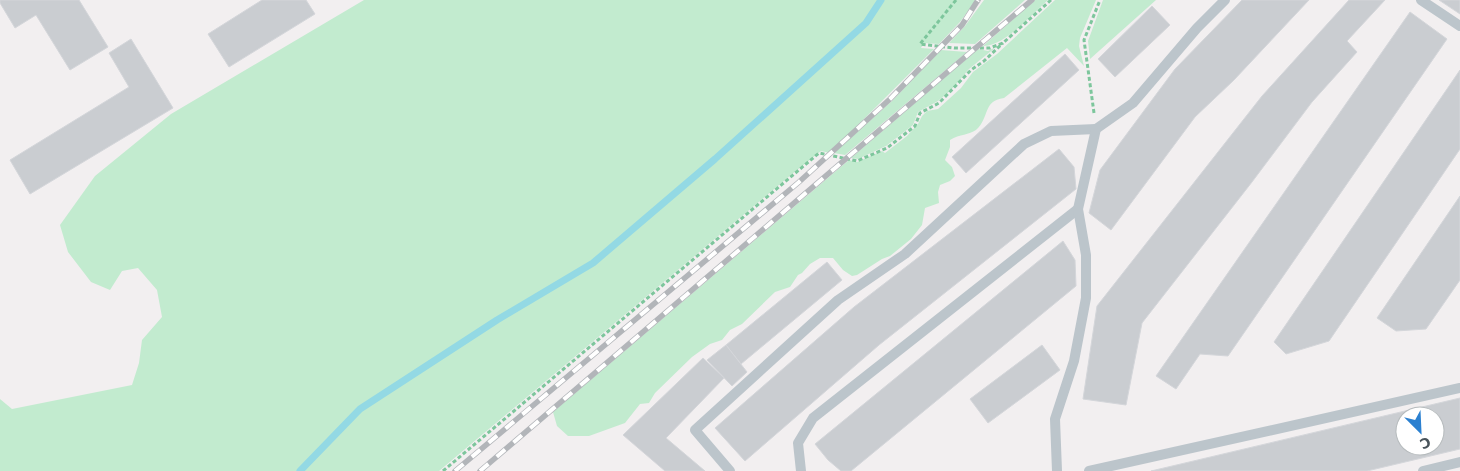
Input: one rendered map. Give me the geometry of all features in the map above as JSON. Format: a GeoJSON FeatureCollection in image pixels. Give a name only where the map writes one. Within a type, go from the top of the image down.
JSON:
{"type":"FeatureCollection","features":[{"type":"Feature","properties":{"kind":"lane"},"geometry":{"type":"LineString","coordinates":[[730,471],[695,430],[838,300],[905,254],[1024,144],[1051,131],[1096,129],[1133,103],[1197,28],[1226,0]]}},
{"type":"Feature","properties":{"kind":"lane"},"geometry":{"type":"LineString","coordinates":[[1421,0],[1460,26]]}},
{"type":"Feature","properties":{"kind":"lane"},"geometry":{"type":"LineString","coordinates":[[1057,471],[1054,419],[1074,361],[1086,298],[1086,254],[1078,208],[1096,129]]}},
{"type":"Feature","properties":{"kind":"lane"},"geometry":{"type":"LineString","coordinates":[[801,471],[798,444],[813,418],[1078,208]]}},
{"type":"Feature","properties":{"kind":"lane"},"geometry":{"type":"LineString","coordinates":[[1089,471],[1460,388]]}},
{"type":"Feature","properties":{"kind":"lane"},"geometry":{"type":"LineString","coordinates":[[1423,471],[1460,462]]}},
{"type":"Feature","properties":{"kind":"path"},"geometry":{"type":"LineString","coordinates":[[956,0],[920,44],[954,48],[990,48],[1002,43]]}},
{"type":"Feature","properties":{"kind":"path"},"geometry":{"type":"LineString","coordinates":[[443,471],[819,153],[858,161],[887,148],[914,126],[920,114],[939,103],[971,70],[984,61],[1051,0]]}},
{"type":"Feature","properties":{"kind":"path"},"geometry":{"type":"LineString","coordinates":[[1096,129],[1084,40],[1100,0]]}},
{"type":"Feature","properties":{"kind":"green space"},"geometry":{"type":"Polygon","coordinates":[[[364,0],[976,0],[960,22],[939,44],[924,43],[921,48],[934,49],[830,153],[821,151],[792,174],[439,471],[0,471],[0,399],[12,409],[132,385],[139,363],[142,340],[162,317],[157,290],[138,268],[122,271],[110,290],[91,282],[68,252],[60,225],[95,176],[171,114],[364,0]]]}},
{"type":"Feature","properties":{"kind":"green space"},"geometry":{"type":"Polygon","coordinates":[[[984,0],[1025,0],[975,44],[949,43],[965,26],[984,0]]]}},
{"type":"Feature","properties":{"kind":"green space"},"geometry":{"type":"Polygon","coordinates":[[[1035,0],[1048,0],[1009,36],[991,45],[983,46],[1035,0]]]}},
{"type":"Feature","properties":{"kind":"green space"},"geometry":{"type":"Polygon","coordinates":[[[1055,0],[1096,0],[1080,38],[1079,46],[1084,66],[1067,48],[1004,98],[992,103],[976,130],[950,140],[950,147],[945,160],[952,167],[955,176],[950,181],[940,185],[938,192],[939,203],[925,208],[922,225],[911,239],[890,256],[852,276],[843,270],[833,258],[820,258],[798,275],[790,287],[775,292],[742,324],[730,330],[722,340],[710,344],[692,357],[655,393],[649,403],[640,404],[625,423],[589,436],[568,436],[557,426],[553,412],[849,160],[857,162],[882,151],[885,153],[907,136],[927,111],[938,109],[961,88],[973,72],[997,54],[1055,0]]]}},
{"type":"Feature","properties":{"kind":"green space"},"geometry":{"type":"Polygon","coordinates":[[[1103,0],[1156,0],[1090,59],[1088,41],[1103,0]]]}},
{"type":"Feature","properties":{"kind":"green space"},"geometry":{"type":"Polygon","coordinates":[[[996,47],[969,69],[951,90],[938,101],[918,112],[913,125],[886,146],[858,159],[851,158],[978,49],[988,51],[996,47]]]}},
{"type":"Feature","properties":{"kind":"green space"},"geometry":{"type":"Polygon","coordinates":[[[941,50],[967,52],[845,155],[834,153],[892,101],[941,50]]]}},
{"type":"Feature","properties":{"kind":"building"},"geometry":{"type":"Polygon","coordinates":[[[0,0],[79,0],[108,47],[70,70],[36,15],[15,28],[0,0]]]}},
{"type":"Feature","properties":{"kind":"building"},"geometry":{"type":"Polygon","coordinates":[[[262,0],[306,0],[315,14],[229,67],[208,34],[262,0]]]}},
{"type":"Feature","properties":{"kind":"building"},"geometry":{"type":"Polygon","coordinates":[[[1242,0],[1309,0],[1234,80],[1195,117],[1111,230],[1089,213],[1100,170],[1175,69],[1242,0]]]}},
{"type":"Feature","properties":{"kind":"building"},"geometry":{"type":"Polygon","coordinates":[[[1349,0],[1385,0],[1347,41],[1357,52],[1312,102],[1142,323],[1126,405],[1083,399],[1097,306],[1262,96],[1349,0]]]}},
{"type":"Feature","properties":{"kind":"building"},"geometry":{"type":"Polygon","coordinates":[[[1439,0],[1460,0],[1460,14],[1439,0]]]}},
{"type":"Feature","properties":{"kind":"building"},"geometry":{"type":"Polygon","coordinates":[[[1152,6],[1170,25],[1115,77],[1098,59],[1152,6]]]}},
{"type":"Feature","properties":{"kind":"building"},"geometry":{"type":"Polygon","coordinates":[[[1410,12],[1447,39],[1228,356],[1200,354],[1176,389],[1156,376],[1410,12]]]}},
{"type":"Feature","properties":{"kind":"building"},"geometry":{"type":"Polygon","coordinates":[[[131,39],[173,108],[30,194],[10,160],[129,87],[109,53],[131,39]]]}},
{"type":"Feature","properties":{"kind":"building"},"geometry":{"type":"Polygon","coordinates":[[[1065,54],[1079,70],[966,173],[952,157],[1065,54]]]}},
{"type":"Feature","properties":{"kind":"building"},"geometry":{"type":"Polygon","coordinates":[[[1460,70],[1460,149],[1329,341],[1286,354],[1274,342],[1460,70]]]}},
{"type":"Feature","properties":{"kind":"building"},"geometry":{"type":"Polygon","coordinates":[[[1059,149],[1074,167],[1076,189],[879,345],[745,461],[715,428],[854,307],[1059,149]]]}},
{"type":"Feature","properties":{"kind":"building"},"geometry":{"type":"Polygon","coordinates":[[[1460,196],[1460,280],[1426,329],[1396,331],[1377,318],[1460,196]]]}},
{"type":"Feature","properties":{"kind":"building"},"geometry":{"type":"Polygon","coordinates":[[[1063,241],[1075,260],[1076,286],[851,471],[841,471],[828,460],[815,444],[1063,241]]]}},
{"type":"Feature","properties":{"kind":"building"},"geometry":{"type":"Polygon","coordinates":[[[827,262],[842,280],[741,364],[726,345],[827,262]]]}},
{"type":"Feature","properties":{"kind":"building"},"geometry":{"type":"Polygon","coordinates":[[[726,345],[747,372],[732,386],[707,360],[726,345]]]}},
{"type":"Feature","properties":{"kind":"building"},"geometry":{"type":"Polygon","coordinates":[[[1042,345],[1060,370],[988,423],[970,399],[1042,345]]]}},
{"type":"Feature","properties":{"kind":"building"},"geometry":{"type":"Polygon","coordinates":[[[703,358],[724,378],[666,438],[705,471],[665,471],[623,435],[703,358]]]}},
{"type":"Feature","properties":{"kind":"building"},"geometry":{"type":"Polygon","coordinates":[[[1460,398],[1460,449],[1445,453],[1445,406],[1426,406],[1460,398]]]}},
{"type":"Feature","properties":{"kind":"building"},"geometry":{"type":"Polygon","coordinates":[[[1395,413],[1395,456],[1430,456],[1367,471],[1151,471],[1395,413]]]}},
{"type":"Feature","properties":{"kind":"waterway"},"geometry":{"type":"LineString","coordinates":[[300,471],[360,409],[497,320],[593,263],[715,159],[866,23],[881,0]]}},
{"type":"Feature","properties":{"kind":"railway"},"geometry":{"type":"LineString","coordinates":[[455,471],[799,182],[890,99],[962,25],[978,0]]}},
{"type":"Feature","properties":{"kind":"railway"},"geometry":{"type":"LineString","coordinates":[[480,471],[1032,0]]}}]}
